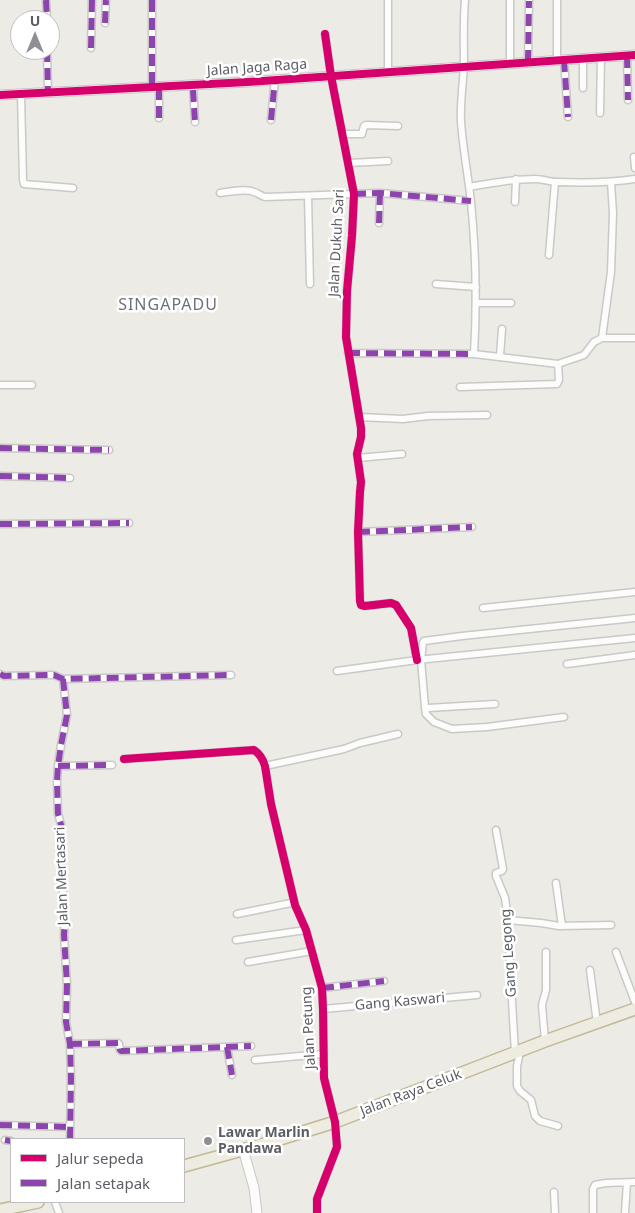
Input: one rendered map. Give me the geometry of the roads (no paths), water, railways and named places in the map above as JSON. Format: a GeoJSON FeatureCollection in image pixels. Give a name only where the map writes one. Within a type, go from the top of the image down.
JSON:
{"type":"FeatureCollection","features":[{"type":"Feature","properties":{"kind":"highway","name":"Jalan Raya Celuk"},"geometry":{"type":"LineString","coordinates":[[185,1166],[307,1132],[336,1122],[545,1041],[635,1009]]}},
{"type":"Feature","properties":{"kind":"highway"},"geometry":{"type":"LineString","coordinates":[[0,1210],[33,1203]]}},
{"type":"Feature","properties":{"kind":"street"},"geometry":{"type":"LineString","coordinates":[[90,48],[92,0]]}},
{"type":"Feature","properties":{"kind":"street"},"geometry":{"type":"LineString","coordinates":[[105,24],[106,0]]}},
{"type":"Feature","properties":{"kind":"street"},"geometry":{"type":"LineString","coordinates":[[152,0],[158,118]]}},
{"type":"Feature","properties":{"kind":"street"},"geometry":{"type":"LineString","coordinates":[[388,0],[388,72]]}},
{"type":"Feature","properties":{"kind":"street"},"geometry":{"type":"LineString","coordinates":[[465,0],[461,122],[471,201],[475,254],[474,354]]}},
{"type":"Feature","properties":{"kind":"street"},"geometry":{"type":"LineString","coordinates":[[510,0],[510,64]]}},
{"type":"Feature","properties":{"kind":"street"},"geometry":{"type":"LineString","coordinates":[[557,0],[560,60],[568,117]]}},
{"type":"Feature","properties":{"kind":"street"},"geometry":{"type":"LineString","coordinates":[[528,62],[529,1]]}},
{"type":"Feature","properties":{"kind":"street","name":"Jalan Dukuh Sari"},"geometry":{"type":"LineString","coordinates":[[325,34],[339,121],[354,194],[347,291],[346,337],[361,428],[358,458],[361,482],[358,532],[360,603],[365,606],[391,603],[396,605],[411,628],[419,660]]}},
{"type":"Feature","properties":{"kind":"street"},"geometry":{"type":"LineString","coordinates":[[628,100],[631,55]]}},
{"type":"Feature","properties":{"kind":"street","name":"Jalan Jaga Raga"},"geometry":{"type":"LineString","coordinates":[[0,95],[331,76],[631,55]]}},
{"type":"Feature","properties":{"kind":"street"},"geometry":{"type":"LineString","coordinates":[[600,113],[601,57]]}},
{"type":"Feature","properties":{"kind":"street"},"geometry":{"type":"LineString","coordinates":[[583,58],[583,88]]}},
{"type":"Feature","properties":{"kind":"street"},"geometry":{"type":"LineString","coordinates":[[48,60],[48,93]]}},
{"type":"Feature","properties":{"kind":"street"},"geometry":{"type":"LineString","coordinates":[[271,120],[274,79]]}},
{"type":"Feature","properties":{"kind":"street"},"geometry":{"type":"LineString","coordinates":[[193,84],[195,122]]}},
{"type":"Feature","properties":{"kind":"street"},"geometry":{"type":"LineString","coordinates":[[21,94],[24,184],[73,188]]}},
{"type":"Feature","properties":{"kind":"street"},"geometry":{"type":"LineString","coordinates":[[343,134],[362,134],[366,125],[398,126]]}},
{"type":"Feature","properties":{"kind":"street"},"geometry":{"type":"LineString","coordinates":[[634,157],[635,168]]}},
{"type":"Feature","properties":{"kind":"street"},"geometry":{"type":"LineString","coordinates":[[349,163],[388,162]]}},
{"type":"Feature","properties":{"kind":"street"},"geometry":{"type":"LineString","coordinates":[[469,187],[516,179],[585,183],[635,179]]}},
{"type":"Feature","properties":{"kind":"street"},"geometry":{"type":"LineString","coordinates":[[516,179],[516,202]]}},
{"type":"Feature","properties":{"kind":"street"},"geometry":{"type":"LineString","coordinates":[[548,255],[555,182]]}},
{"type":"Feature","properties":{"kind":"street"},"geometry":{"type":"LineString","coordinates":[[602,338],[611,272],[613,213],[611,182]]}},
{"type":"Feature","properties":{"kind":"street"},"geometry":{"type":"LineString","coordinates":[[220,193],[250,191],[265,197],[380,193],[471,201]]}},
{"type":"Feature","properties":{"kind":"street"},"geometry":{"type":"LineString","coordinates":[[379,223],[380,193]]}},
{"type":"Feature","properties":{"kind":"street"},"geometry":{"type":"LineString","coordinates":[[308,196],[310,284]]}},
{"type":"Feature","properties":{"kind":"street"},"geometry":{"type":"LineString","coordinates":[[436,284],[476,287]]}},
{"type":"Feature","properties":{"kind":"street"},"geometry":{"type":"LineString","coordinates":[[476,303],[511,303]]}},
{"type":"Feature","properties":{"kind":"street"},"geometry":{"type":"LineString","coordinates":[[500,356],[502,328]]}},
{"type":"Feature","properties":{"kind":"street"},"geometry":{"type":"LineString","coordinates":[[348,354],[474,354],[558,364],[584,355],[594,342],[602,338],[635,338]]}},
{"type":"Feature","properties":{"kind":"street"},"geometry":{"type":"LineString","coordinates":[[460,387],[557,384],[558,364]]}},
{"type":"Feature","properties":{"kind":"street"},"geometry":{"type":"LineString","coordinates":[[0,385],[32,385]]}},
{"type":"Feature","properties":{"kind":"street"},"geometry":{"type":"LineString","coordinates":[[359,417],[403,419],[428,416],[487,415]]}},
{"type":"Feature","properties":{"kind":"street"},"geometry":{"type":"LineString","coordinates":[[0,448],[109,450]]}},
{"type":"Feature","properties":{"kind":"street"},"geometry":{"type":"LineString","coordinates":[[358,458],[402,454]]}},
{"type":"Feature","properties":{"kind":"street"},"geometry":{"type":"LineString","coordinates":[[0,476],[70,478]]}},
{"type":"Feature","properties":{"kind":"street"},"geometry":{"type":"LineString","coordinates":[[0,524],[129,522]]}},
{"type":"Feature","properties":{"kind":"street"},"geometry":{"type":"LineString","coordinates":[[358,532],[472,527]]}},
{"type":"Feature","properties":{"kind":"street"},"geometry":{"type":"LineString","coordinates":[[483,608],[635,592]]}},
{"type":"Feature","properties":{"kind":"street"},"geometry":{"type":"LineString","coordinates":[[564,718],[487,727],[452,728],[434,722],[426,714],[425,707],[419,660],[423,643],[426,639],[635,618]]}},
{"type":"Feature","properties":{"kind":"street"},"geometry":{"type":"LineString","coordinates":[[337,671],[419,660],[635,638]]}},
{"type":"Feature","properties":{"kind":"street"},"geometry":{"type":"LineString","coordinates":[[567,664],[635,655]]}},
{"type":"Feature","properties":{"kind":"street"},"geometry":{"type":"LineString","coordinates":[[0,674],[4,676],[54,675],[64,679],[232,675]]}},
{"type":"Feature","properties":{"kind":"street","name":"Jalan Mertasari"},"geometry":{"type":"LineString","coordinates":[[64,679],[67,715],[58,766],[58,810],[62,828],[67,985],[66,1022],[70,1044],[70,1138]]}},
{"type":"Feature","properties":{"kind":"street"},"geometry":{"type":"LineString","coordinates":[[425,707],[496,704]]}},
{"type":"Feature","properties":{"kind":"street"},"geometry":{"type":"LineString","coordinates":[[124,758],[254,750],[259,753],[265,766],[344,749],[360,742],[398,734]]}},
{"type":"Feature","properties":{"kind":"street"},"geometry":{"type":"LineString","coordinates":[[58,766],[112,765]]}},
{"type":"Feature","properties":{"kind":"street","name":"Jalan Petung"},"geometry":{"type":"LineString","coordinates":[[265,766],[295,904],[306,930],[322,988],[324,1078],[336,1122],[336,1152],[317,1199],[316,1213]]}},
{"type":"Feature","properties":{"kind":"street","name":"Gang Legong"},"geometry":{"type":"LineString","coordinates":[[496,830],[503,869],[496,873],[496,876],[505,898],[508,920],[510,966],[519,1057],[517,1086],[531,1100],[535,1116],[540,1122],[558,1126]]}},
{"type":"Feature","properties":{"kind":"street"},"geometry":{"type":"LineString","coordinates":[[556,882],[562,926]]}},
{"type":"Feature","properties":{"kind":"street"},"geometry":{"type":"LineString","coordinates":[[237,914],[291,903],[295,904]]}},
{"type":"Feature","properties":{"kind":"street"},"geometry":{"type":"LineString","coordinates":[[508,920],[562,926],[611,925]]}},
{"type":"Feature","properties":{"kind":"street"},"geometry":{"type":"LineString","coordinates":[[236,940],[306,930]]}},
{"type":"Feature","properties":{"kind":"street"},"geometry":{"type":"LineString","coordinates":[[248,962],[312,951]]}},
{"type":"Feature","properties":{"kind":"street"},"geometry":{"type":"LineString","coordinates":[[545,1041],[542,1005],[546,990],[546,952]]}},
{"type":"Feature","properties":{"kind":"street"},"geometry":{"type":"LineString","coordinates":[[616,952],[635,1002]]}},
{"type":"Feature","properties":{"kind":"street"},"geometry":{"type":"LineString","coordinates":[[590,970],[597,1023]]}},
{"type":"Feature","properties":{"kind":"street"},"geometry":{"type":"LineString","coordinates":[[322,988],[384,981]]}},
{"type":"Feature","properties":{"kind":"street","name":"Gang Kaswari"},"geometry":{"type":"LineString","coordinates":[[323,1009],[477,995]]}},
{"type":"Feature","properties":{"kind":"street"},"geometry":{"type":"LineString","coordinates":[[70,1044],[118,1043],[121,1051],[251,1046]]}},
{"type":"Feature","properties":{"kind":"street"},"geometry":{"type":"LineString","coordinates":[[227,1047],[232,1074]]}},
{"type":"Feature","properties":{"kind":"street"},"geometry":{"type":"LineString","coordinates":[[255,1060],[323,1054]]}},
{"type":"Feature","properties":{"kind":"street"},"geometry":{"type":"LineString","coordinates":[[0,1125],[70,1127]]}},
{"type":"Feature","properties":{"kind":"street"},"geometry":{"type":"LineString","coordinates":[[243,1150],[252,1176],[258,1213]]}},
{"type":"Feature","properties":{"kind":"street"},"geometry":{"type":"LineString","coordinates":[[625,1213],[627,1182]]}},
{"type":"Feature","properties":{"kind":"street"},"geometry":{"type":"LineString","coordinates":[[594,1213],[594,1186],[606,1183],[635,1182]]}},
{"type":"Feature","properties":{"kind":"street"},"geometry":{"type":"LineString","coordinates":[[554,1192],[555,1213]]}},
{"type":"Feature","properties":{"kind":"place","name":"Lawar Marlin Pandawa"},"geometry":{"type":"Point","coordinates":[208,1141]}},
{"type":"Feature","properties":{"kind":"district","name":"SINGAPADU"},"geometry":{"type":"Point","coordinates":[168,305]}}]}
